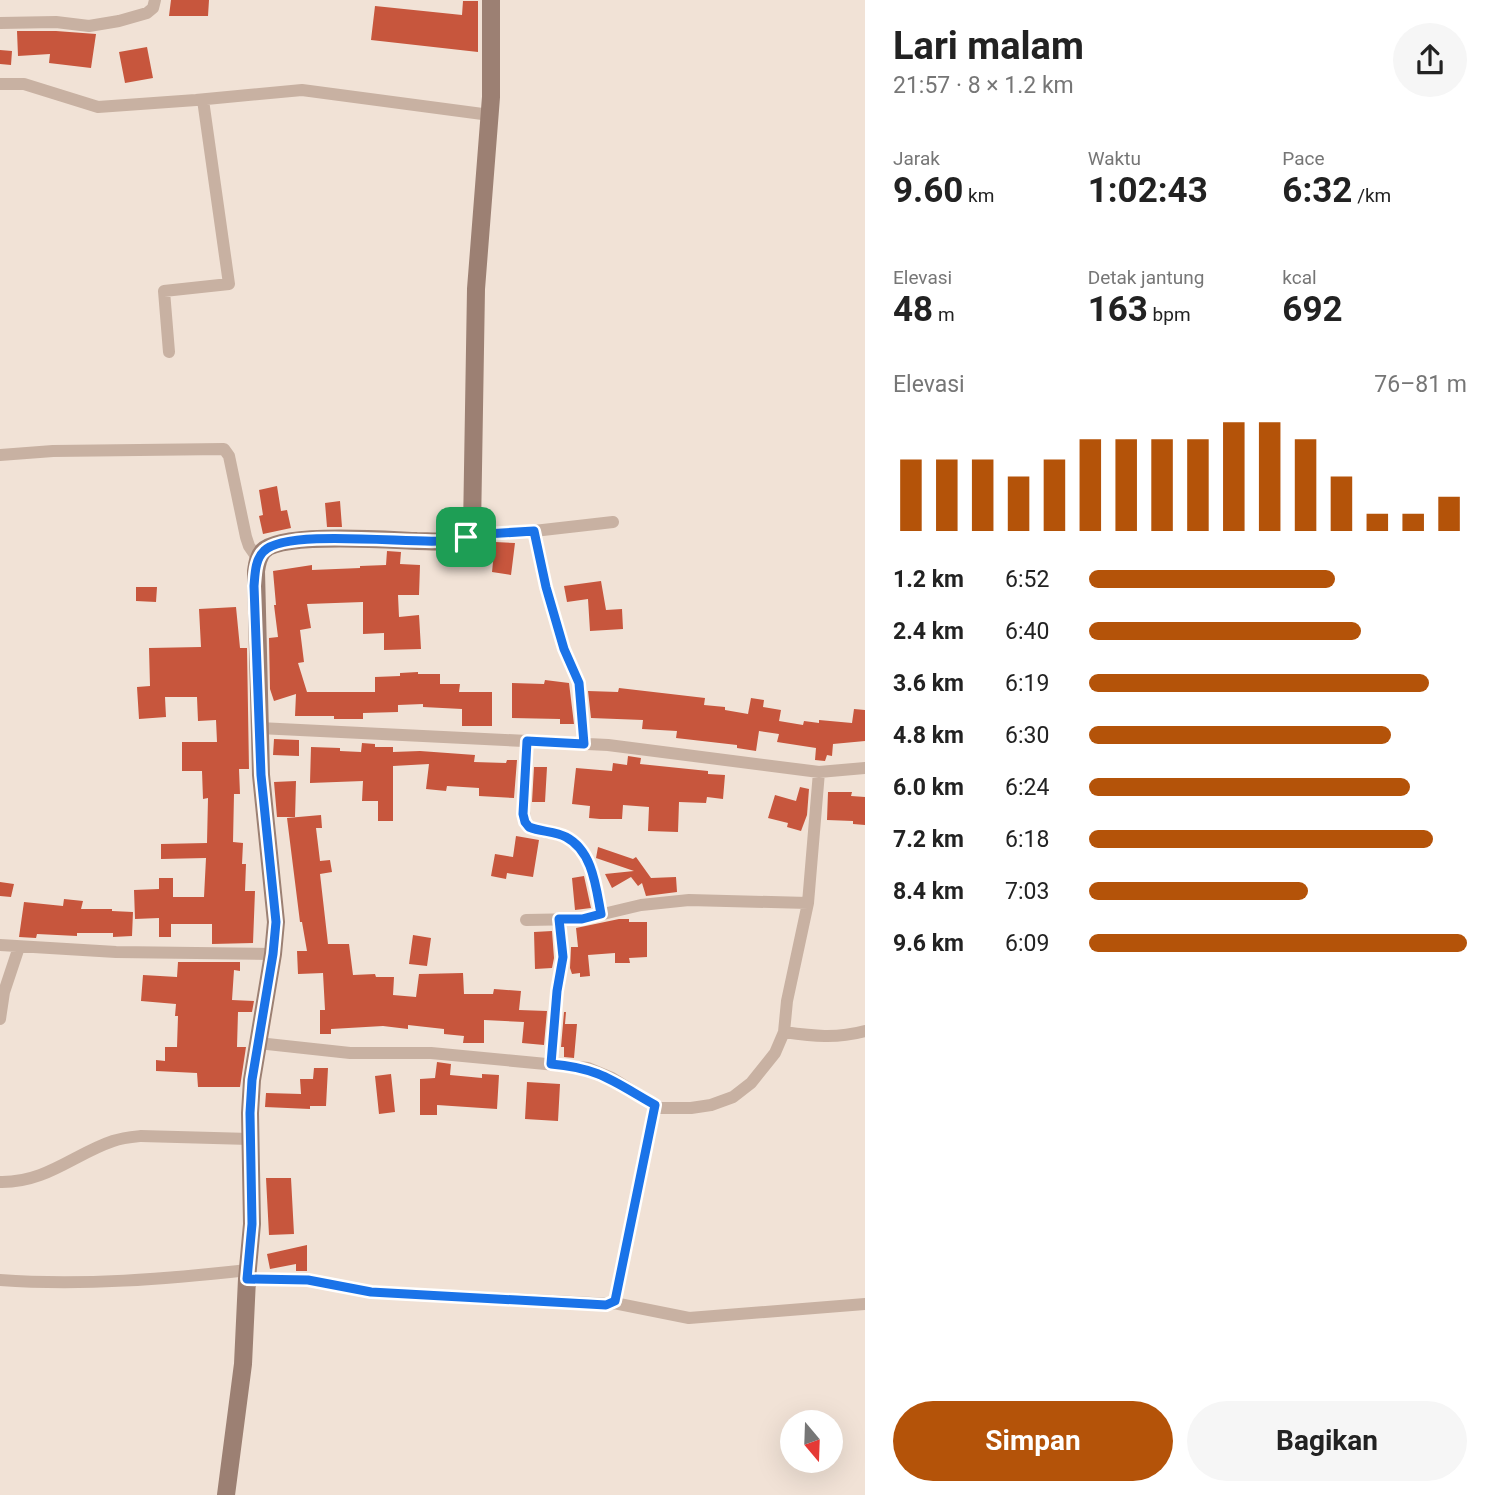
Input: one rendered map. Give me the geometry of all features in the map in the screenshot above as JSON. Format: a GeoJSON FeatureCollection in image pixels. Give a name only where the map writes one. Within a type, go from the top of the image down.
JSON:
{"type":"FeatureCollection","features":[{"type":"Feature","properties":{"kind":"street"},"geometry":{"type":"LineString","coordinates":[[0,23],[56,22],[89,26],[147,13],[153,8],[155,0]]}},
{"type":"Feature","properties":{"kind":"street"},"geometry":{"type":"LineString","coordinates":[[470,535],[477,267],[490,115],[491,0]]}},
{"type":"Feature","properties":{"kind":"street"},"geometry":{"type":"LineString","coordinates":[[0,85],[24,84],[97,107],[302,90],[490,115]]}},
{"type":"Feature","properties":{"kind":"street"},"geometry":{"type":"LineString","coordinates":[[169,352],[164,291],[229,284],[203,100]]}},
{"type":"Feature","properties":{"kind":"street"},"geometry":{"type":"LineString","coordinates":[[0,455],[224,449],[229,456],[246,537],[258,559]]}},
{"type":"Feature","properties":{"kind":"street"},"geometry":{"type":"LineString","coordinates":[[226,1495],[243,1364],[252,1224],[252,1080],[273,954],[275,902],[261,775],[254,586],[258,559],[270,546],[288,541],[430,541],[613,523]]}},
{"type":"Feature","properties":{"kind":"street"},"geometry":{"type":"LineString","coordinates":[[534,531],[546,587],[564,649],[579,683],[584,744]]}},
{"type":"Feature","properties":{"kind":"street"},"geometry":{"type":"LineString","coordinates":[[259,728],[608,745],[819,772],[865,768]]}},
{"type":"Feature","properties":{"kind":"street"},"geometry":{"type":"LineString","coordinates":[[527,741],[523,800],[525,822],[537,830],[564,836],[575,843],[590,867],[601,914]]}},
{"type":"Feature","properties":{"kind":"street"},"geometry":{"type":"LineString","coordinates":[[258,1043],[349,1053],[431,1053],[588,1068],[612,1078],[660,1108],[711,1105],[733,1097],[751,1083],[775,1053],[784,1032],[787,1001],[808,903],[819,772]]}},
{"type":"Feature","properties":{"kind":"street"},"geometry":{"type":"LineString","coordinates":[[526,920],[582,919],[641,905],[689,900],[808,903]]}},
{"type":"Feature","properties":{"kind":"street"},"geometry":{"type":"LineString","coordinates":[[551,1064],[557,991],[563,957],[559,919]]}},
{"type":"Feature","properties":{"kind":"street"},"geometry":{"type":"LineString","coordinates":[[0,945],[116,952],[273,954]]}},
{"type":"Feature","properties":{"kind":"street"},"geometry":{"type":"LineString","coordinates":[[0,1019],[4,992],[19,947]]}},
{"type":"Feature","properties":{"kind":"street"},"geometry":{"type":"LineString","coordinates":[[784,1032],[827,1038],[865,1031]]}},
{"type":"Feature","properties":{"kind":"street"},"geometry":{"type":"LineString","coordinates":[[614,1303],[655,1105]]}},
{"type":"Feature","properties":{"kind":"street"},"geometry":{"type":"LineString","coordinates":[[0,1182],[33,1177],[60,1168],[114,1140],[149,1136],[250,1139]]}},
{"type":"Feature","properties":{"kind":"street"},"geometry":{"type":"LineString","coordinates":[[0,1280],[93,1281],[247,1275],[308,1280],[371,1292],[606,1305],[614,1303],[689,1318],[865,1304]]}},
{"type":"Feature","properties":{"kind":"building"},"geometry":{"type":"Polygon","coordinates":[[[171,0],[209,0],[208,16],[169,16],[171,0]]]}},
{"type":"Feature","properties":{"kind":"building"},"geometry":{"type":"Polygon","coordinates":[[[463,1],[478,1],[478,52],[371,40],[375,6],[462,15],[463,1]]]}},
{"type":"Feature","properties":{"kind":"building"},"geometry":{"type":"Polygon","coordinates":[[[17,31],[96,34],[91,68],[49,63],[50,54],[18,56],[17,31]]]}},
{"type":"Feature","properties":{"kind":"building"},"geometry":{"type":"Polygon","coordinates":[[[147,47],[153,78],[125,83],[119,52],[147,47]]]}},
{"type":"Feature","properties":{"kind":"building"},"geometry":{"type":"Polygon","coordinates":[[[0,50],[12,51],[11,65],[0,64],[0,50]]]}},
{"type":"Feature","properties":{"kind":"building"},"geometry":{"type":"Polygon","coordinates":[[[277,486],[281,511],[287,510],[291,528],[263,534],[259,516],[263,515],[259,490],[277,486]]]}},
{"type":"Feature","properties":{"kind":"building"},"geometry":{"type":"Polygon","coordinates":[[[340,501],[342,527],[327,527],[325,503],[340,501]]]}},
{"type":"Feature","properties":{"kind":"building"},"geometry":{"type":"Polygon","coordinates":[[[495,542],[515,543],[511,575],[492,572],[495,542]]]}},
{"type":"Feature","properties":{"kind":"building"},"geometry":{"type":"Polygon","coordinates":[[[475,545],[476,558],[451,559],[451,552],[475,545]]]}},
{"type":"Feature","properties":{"kind":"building"},"geometry":{"type":"Polygon","coordinates":[[[387,551],[401,552],[400,564],[420,565],[419,595],[398,595],[399,617],[419,615],[421,649],[384,650],[384,633],[363,634],[363,602],[307,604],[311,628],[300,630],[304,662],[298,663],[307,692],[375,692],[375,677],[418,672],[440,674],[440,684],[460,684],[459,692],[492,692],[492,726],[462,726],[462,709],[423,707],[423,704],[398,705],[398,712],[363,713],[363,719],[334,719],[334,716],[295,716],[296,694],[274,701],[270,689],[269,638],[278,637],[273,571],[312,565],[312,570],[386,565],[387,551]]]}},
{"type":"Feature","properties":{"kind":"building"},"geometry":{"type":"Polygon","coordinates":[[[601,581],[606,610],[622,609],[623,629],[590,631],[588,599],[567,602],[564,586],[601,581]]]}},
{"type":"Feature","properties":{"kind":"building"},"geometry":{"type":"Polygon","coordinates":[[[136,587],[157,587],[156,602],[136,601],[136,587]]]}},
{"type":"Feature","properties":{"kind":"building"},"geometry":{"type":"Polygon","coordinates":[[[236,607],[240,648],[247,648],[249,769],[239,769],[240,794],[234,794],[233,842],[243,843],[242,864],[246,864],[245,891],[255,891],[253,943],[212,944],[212,924],[171,924],[171,937],[159,937],[159,918],[135,919],[134,890],[159,889],[159,878],[173,878],[173,897],[204,897],[206,858],[161,859],[161,844],[207,843],[208,798],[203,799],[202,771],[182,771],[182,742],[217,742],[216,720],[198,721],[197,697],[165,697],[166,717],[139,719],[137,687],[150,686],[149,648],[201,647],[199,609],[236,607]]]}},
{"type":"Feature","properties":{"kind":"building"},"geometry":{"type":"Polygon","coordinates":[[[545,680],[569,683],[574,724],[560,724],[560,719],[512,718],[512,683],[544,684],[545,680]]]}},
{"type":"Feature","properties":{"kind":"building"},"geometry":{"type":"Polygon","coordinates":[[[619,688],[705,698],[704,705],[725,707],[725,710],[748,714],[751,698],[764,700],[763,707],[781,710],[779,721],[803,725],[804,721],[819,723],[819,720],[852,723],[854,709],[865,710],[865,741],[833,744],[832,756],[827,755],[825,761],[815,760],[816,748],[777,742],[779,734],[759,731],[756,751],[737,748],[737,745],[676,738],[677,731],[642,729],[643,720],[591,718],[588,691],[618,692],[619,688]]]}},
{"type":"Feature","properties":{"kind":"building"},"geometry":{"type":"Polygon","coordinates":[[[274,739],[299,740],[299,756],[273,755],[274,739]]]}},
{"type":"Feature","properties":{"kind":"building"},"geometry":{"type":"Polygon","coordinates":[[[362,743],[375,744],[375,747],[393,747],[393,752],[475,755],[474,762],[506,763],[507,760],[517,760],[514,798],[479,796],[479,788],[447,786],[446,791],[426,789],[429,764],[393,766],[393,821],[378,821],[378,801],[362,801],[363,781],[310,783],[311,747],[361,752],[362,743]]]}},
{"type":"Feature","properties":{"kind":"building"},"geometry":{"type":"Polygon","coordinates":[[[628,756],[641,758],[640,764],[725,775],[723,799],[707,797],[706,803],[679,802],[678,832],[648,831],[649,807],[623,805],[622,819],[600,819],[589,818],[590,806],[572,804],[576,768],[612,771],[613,763],[627,765],[628,756]]]}},
{"type":"Feature","properties":{"kind":"building"},"geometry":{"type":"Polygon","coordinates":[[[534,767],[547,767],[545,802],[532,802],[534,767]]]}},
{"type":"Feature","properties":{"kind":"building"},"geometry":{"type":"Polygon","coordinates":[[[296,781],[295,817],[277,817],[274,782],[296,781]]]}},
{"type":"Feature","properties":{"kind":"building"},"geometry":{"type":"Polygon","coordinates":[[[800,787],[809,789],[807,815],[801,831],[787,827],[788,823],[768,818],[775,795],[796,801],[800,787]]]}},
{"type":"Feature","properties":{"kind":"building"},"geometry":{"type":"Polygon","coordinates":[[[828,792],[852,792],[851,796],[865,797],[865,825],[853,824],[853,821],[827,820],[828,792]]]}},
{"type":"Feature","properties":{"kind":"building"},"geometry":{"type":"Polygon","coordinates":[[[321,815],[322,828],[316,828],[320,861],[330,860],[332,872],[320,874],[328,944],[349,944],[353,975],[394,977],[393,995],[416,997],[419,974],[463,973],[464,994],[493,994],[494,989],[521,991],[519,1010],[547,1011],[544,1045],[522,1043],[524,1022],[484,1020],[484,1043],[463,1043],[464,1036],[444,1034],[444,1029],[408,1025],[408,1029],[383,1026],[331,1029],[331,1034],[320,1034],[320,1010],[325,1010],[323,973],[298,974],[297,951],[307,951],[300,922],[287,818],[321,815]]]}},
{"type":"Feature","properties":{"kind":"building"},"geometry":{"type":"Polygon","coordinates":[[[516,836],[539,840],[533,877],[507,873],[506,879],[491,876],[495,854],[513,857],[516,836]]]}},
{"type":"Feature","properties":{"kind":"building"},"geometry":{"type":"Polygon","coordinates":[[[598,847],[633,859],[636,857],[651,878],[676,877],[677,892],[646,896],[642,883],[638,886],[631,877],[612,888],[605,874],[634,871],[596,858],[598,847]]]}},
{"type":"Feature","properties":{"kind":"building"},"geometry":{"type":"Polygon","coordinates":[[[584,876],[591,908],[575,910],[572,878],[584,876]]]}},
{"type":"Feature","properties":{"kind":"building"},"geometry":{"type":"Polygon","coordinates":[[[0,882],[14,884],[11,897],[0,896],[0,882]]]}},
{"type":"Feature","properties":{"kind":"building"},"geometry":{"type":"Polygon","coordinates":[[[64,899],[83,901],[81,909],[133,912],[132,936],[77,933],[77,936],[37,934],[36,938],[19,937],[24,902],[63,906],[64,899]]]}},
{"type":"Feature","properties":{"kind":"building"},"geometry":{"type":"Polygon","coordinates":[[[619,919],[647,922],[647,957],[629,958],[630,963],[615,963],[615,953],[588,955],[590,976],[572,974],[571,947],[578,947],[576,928],[619,919]]]}},
{"type":"Feature","properties":{"kind":"building"},"geometry":{"type":"Polygon","coordinates":[[[552,931],[552,968],[535,969],[534,932],[552,931]]]}},
{"type":"Feature","properties":{"kind":"building"},"geometry":{"type":"Polygon","coordinates":[[[413,935],[431,938],[427,966],[409,964],[413,935]]]}},
{"type":"Feature","properties":{"kind":"building"},"geometry":{"type":"Polygon","coordinates":[[[178,962],[240,962],[240,971],[234,970],[232,1000],[254,1001],[252,1012],[238,1012],[237,1047],[246,1047],[240,1087],[198,1087],[197,1073],[156,1071],[156,1060],[165,1061],[165,1047],[177,1047],[178,1016],[175,1016],[176,1004],[141,1001],[143,975],[177,977],[178,962]]]}},
{"type":"Feature","properties":{"kind":"building"},"geometry":{"type":"Polygon","coordinates":[[[564,1012],[565,1024],[577,1024],[574,1058],[564,1057],[564,1047],[561,1047],[564,1012]]]}},
{"type":"Feature","properties":{"kind":"building"},"geometry":{"type":"Polygon","coordinates":[[[437,1062],[451,1064],[450,1075],[482,1078],[482,1074],[499,1075],[497,1109],[437,1105],[437,1115],[420,1115],[420,1079],[435,1078],[437,1062]]]}},
{"type":"Feature","properties":{"kind":"building"},"geometry":{"type":"Polygon","coordinates":[[[314,1068],[328,1068],[326,1106],[310,1106],[310,1109],[265,1107],[266,1093],[301,1094],[300,1079],[313,1079],[314,1068]]]}},
{"type":"Feature","properties":{"kind":"building"},"geometry":{"type":"Polygon","coordinates":[[[391,1074],[395,1112],[379,1114],[375,1076],[391,1074]]]}},
{"type":"Feature","properties":{"kind":"building"},"geometry":{"type":"Polygon","coordinates":[[[527,1082],[560,1084],[558,1121],[525,1119],[527,1082]]]}},
{"type":"Feature","properties":{"kind":"building"},"geometry":{"type":"Polygon","coordinates":[[[266,1178],[291,1178],[294,1234],[269,1235],[266,1178]]]}},
{"type":"Feature","properties":{"kind":"building"},"geometry":{"type":"Polygon","coordinates":[[[307,1245],[307,1271],[296,1271],[296,1264],[270,1269],[267,1254],[307,1245]]]}},
{"type":"Feature","properties":{"kind":"route"},"geometry":{"type":"LineString","coordinates":[[534,531],[546,587],[564,649],[579,683],[584,744],[527,741],[523,814],[529,827],[564,836],[575,843],[590,867],[601,914],[582,919],[559,919],[563,957],[557,991],[551,1064],[588,1068],[612,1078],[655,1105],[615,1301],[612,1304],[371,1292],[308,1280],[247,1279],[252,1224],[252,1080],[276,922],[261,775],[254,586],[258,559],[270,546],[288,541],[430,541],[466,537],[534,531]]}}]}
